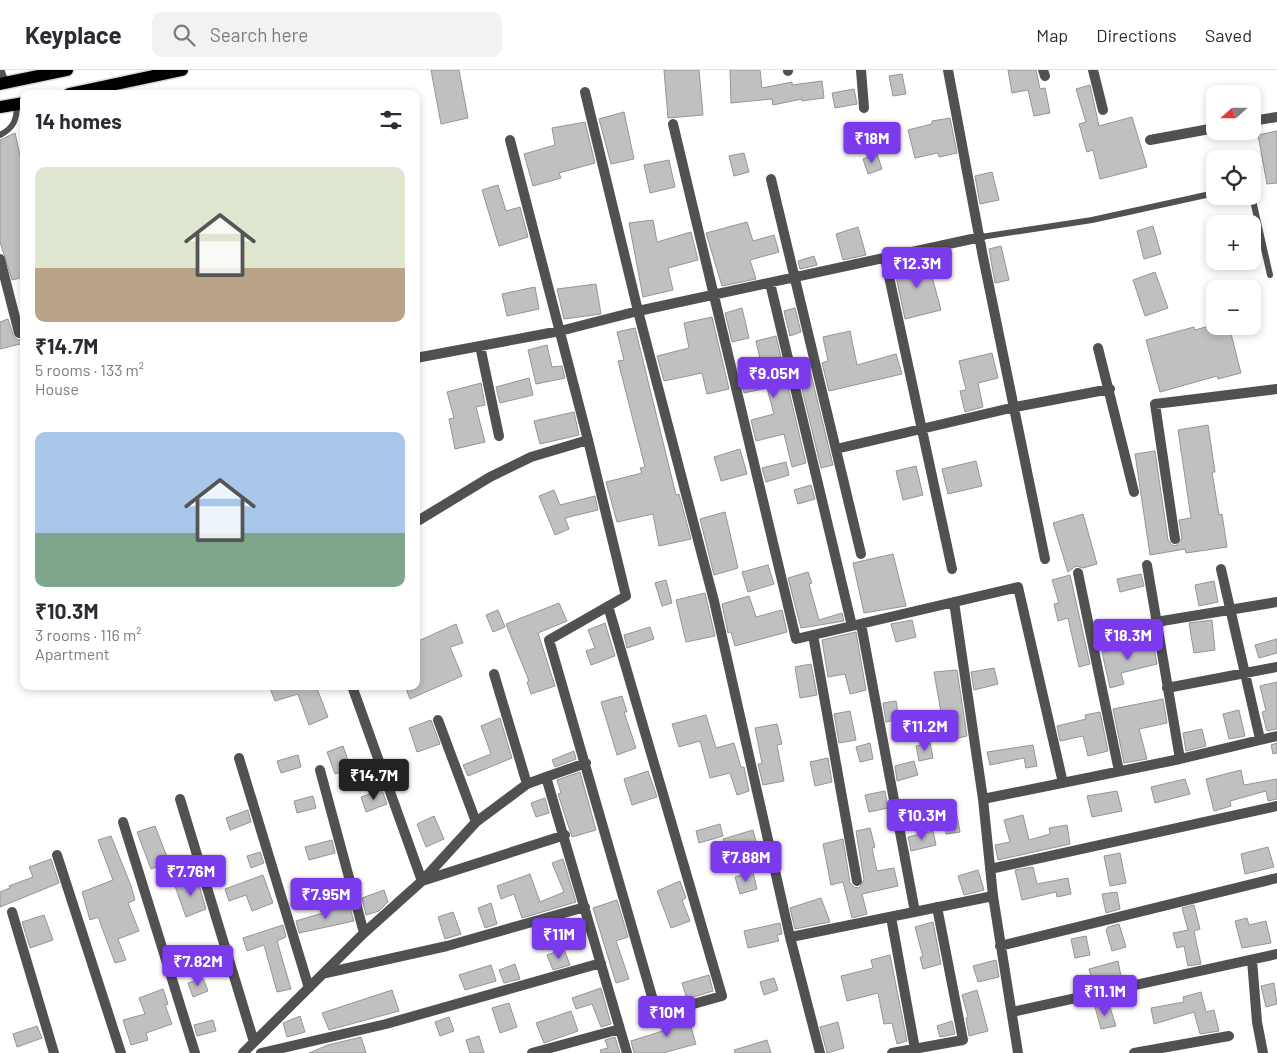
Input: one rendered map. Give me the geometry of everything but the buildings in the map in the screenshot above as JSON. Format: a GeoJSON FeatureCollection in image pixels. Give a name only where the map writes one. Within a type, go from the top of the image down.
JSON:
{"type":"FeatureCollection","features":[{"type":"Feature","properties":{"kind":"main road"},"geometry":{"type":"LineString","coordinates":[[1,80],[67,70]]}},
{"type":"Feature","properties":{"kind":"main road"},"geometry":{"type":"LineString","coordinates":[[102,90],[182,70]]}},
{"type":"Feature","properties":{"kind":"main road"},"geometry":{"type":"LineString","coordinates":[[0,108],[20,104]]}},
{"type":"Feature","properties":{"kind":"street"},"geometry":{"type":"LineString","coordinates":[[860,70],[864,108]]}},
{"type":"Feature","properties":{"kind":"street"},"geometry":{"type":"LineString","coordinates":[[948,70],[981,237],[983,257],[1045,559]]}},
{"type":"Feature","properties":{"kind":"street"},"geometry":{"type":"LineString","coordinates":[[1093,70],[1103,110]]}},
{"type":"Feature","properties":{"kind":"street"},"geometry":{"type":"LineString","coordinates":[[585,92],[638,311],[714,601],[791,937],[820,1053]]}},
{"type":"Feature","properties":{"kind":"street"},"geometry":{"type":"LineString","coordinates":[[1261,120],[1277,117]]}},
{"type":"Feature","properties":{"kind":"street"},"geometry":{"type":"LineString","coordinates":[[673,124],[796,639],[1018,587],[1063,783]]}},
{"type":"Feature","properties":{"kind":"street"},"geometry":{"type":"LineString","coordinates":[[1150,140],[1206,130]]}},
{"type":"Feature","properties":{"kind":"street"},"geometry":{"type":"LineString","coordinates":[[510,140],[588,440],[626,596],[608,606],[549,640],[657,1014],[722,996],[608,606]]}},
{"type":"Feature","properties":{"kind":"street"},"geometry":{"type":"LineString","coordinates":[[771,179],[861,554]]}},
{"type":"Feature","properties":{"kind":"street"},"geometry":{"type":"LineString","coordinates":[[420,357],[560,332],[638,311],[981,237]]}},
{"type":"Feature","properties":{"kind":"street"},"geometry":{"type":"LineString","coordinates":[[0,258],[19,333]]}},
{"type":"Feature","properties":{"kind":"street"},"geometry":{"type":"LineString","coordinates":[[885,258],[952,569]]}},
{"type":"Feature","properties":{"kind":"street"},"geometry":{"type":"LineString","coordinates":[[770,283],[856,625],[915,912]]}},
{"type":"Feature","properties":{"kind":"street"},"geometry":{"type":"LineString","coordinates":[[480,346],[499,436]]}},
{"type":"Feature","properties":{"kind":"street"},"geometry":{"type":"LineString","coordinates":[[1098,348],[1110,389],[1134,492]]}},
{"type":"Feature","properties":{"kind":"street"},"geometry":{"type":"LineString","coordinates":[[836,449],[1015,406],[1110,389]]}},
{"type":"Feature","properties":{"kind":"street"},"geometry":{"type":"LineString","coordinates":[[1176,539],[1155,404],[1277,389]]}},
{"type":"Feature","properties":{"kind":"street"},"geometry":{"type":"LineString","coordinates":[[420,520],[490,477],[531,457],[588,440]]}},
{"type":"Feature","properties":{"kind":"street"},"geometry":{"type":"LineString","coordinates":[[1147,565],[1180,759]]}},
{"type":"Feature","properties":{"kind":"street"},"geometry":{"type":"LineString","coordinates":[[1222,569],[1229,610],[1260,739]]}},
{"type":"Feature","properties":{"kind":"street"},"geometry":{"type":"LineString","coordinates":[[1078,573],[1119,771]]}},
{"type":"Feature","properties":{"kind":"street"},"geometry":{"type":"LineString","coordinates":[[954,602],[983,799],[1000,946],[1018,1053]]}},
{"type":"Feature","properties":{"kind":"street"},"geometry":{"type":"LineString","coordinates":[[1156,622],[1277,602]]}},
{"type":"Feature","properties":{"kind":"street"},"geometry":{"type":"LineString","coordinates":[[813,636],[856,881]]}},
{"type":"Feature","properties":{"kind":"street"},"geometry":{"type":"LineString","coordinates":[[1167,688],[1277,667]]}},
{"type":"Feature","properties":{"kind":"street"},"geometry":{"type":"LineString","coordinates":[[494,674],[527,784]]}},
{"type":"Feature","properties":{"kind":"street"},"geometry":{"type":"LineString","coordinates":[[353,690],[422,881]]}},
{"type":"Feature","properties":{"kind":"street"},"geometry":{"type":"LineString","coordinates":[[438,720],[476,822]]}},
{"type":"Feature","properties":{"kind":"street"},"geometry":{"type":"LineString","coordinates":[[983,799],[1180,759],[1277,736]]}},
{"type":"Feature","properties":{"kind":"street"},"geometry":{"type":"LineString","coordinates":[[239,758],[309,988]]}},
{"type":"Feature","properties":{"kind":"street"},"geometry":{"type":"LineString","coordinates":[[243,1053],[325,974],[364,933],[422,881],[476,822],[527,784],[586,763]]}},
{"type":"Feature","properties":{"kind":"street"},"geometry":{"type":"LineString","coordinates":[[320,770],[364,933]]}},
{"type":"Feature","properties":{"kind":"street"},"geometry":{"type":"LineString","coordinates":[[546,777],[565,835],[627,1053]]}},
{"type":"Feature","properties":{"kind":"street"},"geometry":{"type":"LineString","coordinates":[[180,799],[254,1042]]}},
{"type":"Feature","properties":{"kind":"street"},"geometry":{"type":"LineString","coordinates":[[990,870],[1277,806]]}},
{"type":"Feature","properties":{"kind":"street"},"geometry":{"type":"LineString","coordinates":[[123,822],[194,1053]]}},
{"type":"Feature","properties":{"kind":"street"},"geometry":{"type":"LineString","coordinates":[[422,881],[565,835]]}},
{"type":"Feature","properties":{"kind":"street"},"geometry":{"type":"LineString","coordinates":[[57,855],[121,1053]]}},
{"type":"Feature","properties":{"kind":"street"},"geometry":{"type":"LineString","coordinates":[[1000,946],[1277,878]]}},
{"type":"Feature","properties":{"kind":"street"},"geometry":{"type":"LineString","coordinates":[[791,937],[993,896]]}},
{"type":"Feature","properties":{"kind":"street"},"geometry":{"type":"LineString","coordinates":[[325,974],[447,946],[585,907]]}},
{"type":"Feature","properties":{"kind":"street"},"geometry":{"type":"LineString","coordinates":[[892,1053],[963,1040],[936,907]]}},
{"type":"Feature","properties":{"kind":"street"},"geometry":{"type":"LineString","coordinates":[[12,912],[54,1053]]}},
{"type":"Feature","properties":{"kind":"street"},"geometry":{"type":"LineString","coordinates":[[891,916],[915,1048]]}},
{"type":"Feature","properties":{"kind":"street"},"geometry":{"type":"LineString","coordinates":[[1012,1012],[1277,954]]}},
{"type":"Feature","properties":{"kind":"street"},"geometry":{"type":"LineString","coordinates":[[1252,960],[1257,1022],[1263,1053]]}},
{"type":"Feature","properties":{"kind":"street"},"geometry":{"type":"LineString","coordinates":[[261,1053],[404,1019],[602,963]]}},
{"type":"Feature","properties":{"kind":"street"},"geometry":{"type":"LineString","coordinates":[[532,1053],[620,1029]]}},
{"type":"Feature","properties":{"kind":"street"},"geometry":{"type":"LineString","coordinates":[[1134,1053],[1229,1036]]}},
{"type":"Feature","properties":{"kind":"lane"},"geometry":{"type":"LineString","coordinates":[[0,135],[11,130],[20,104]]}},
{"type":"Feature","properties":{"kind":"lane"},"geometry":{"type":"LineString","coordinates":[[981,237],[1092,220],[1206,195]]}},
{"type":"Feature","properties":{"kind":"lane"},"geometry":{"type":"LineString","coordinates":[[1254,205],[1270,275]]}}]}
